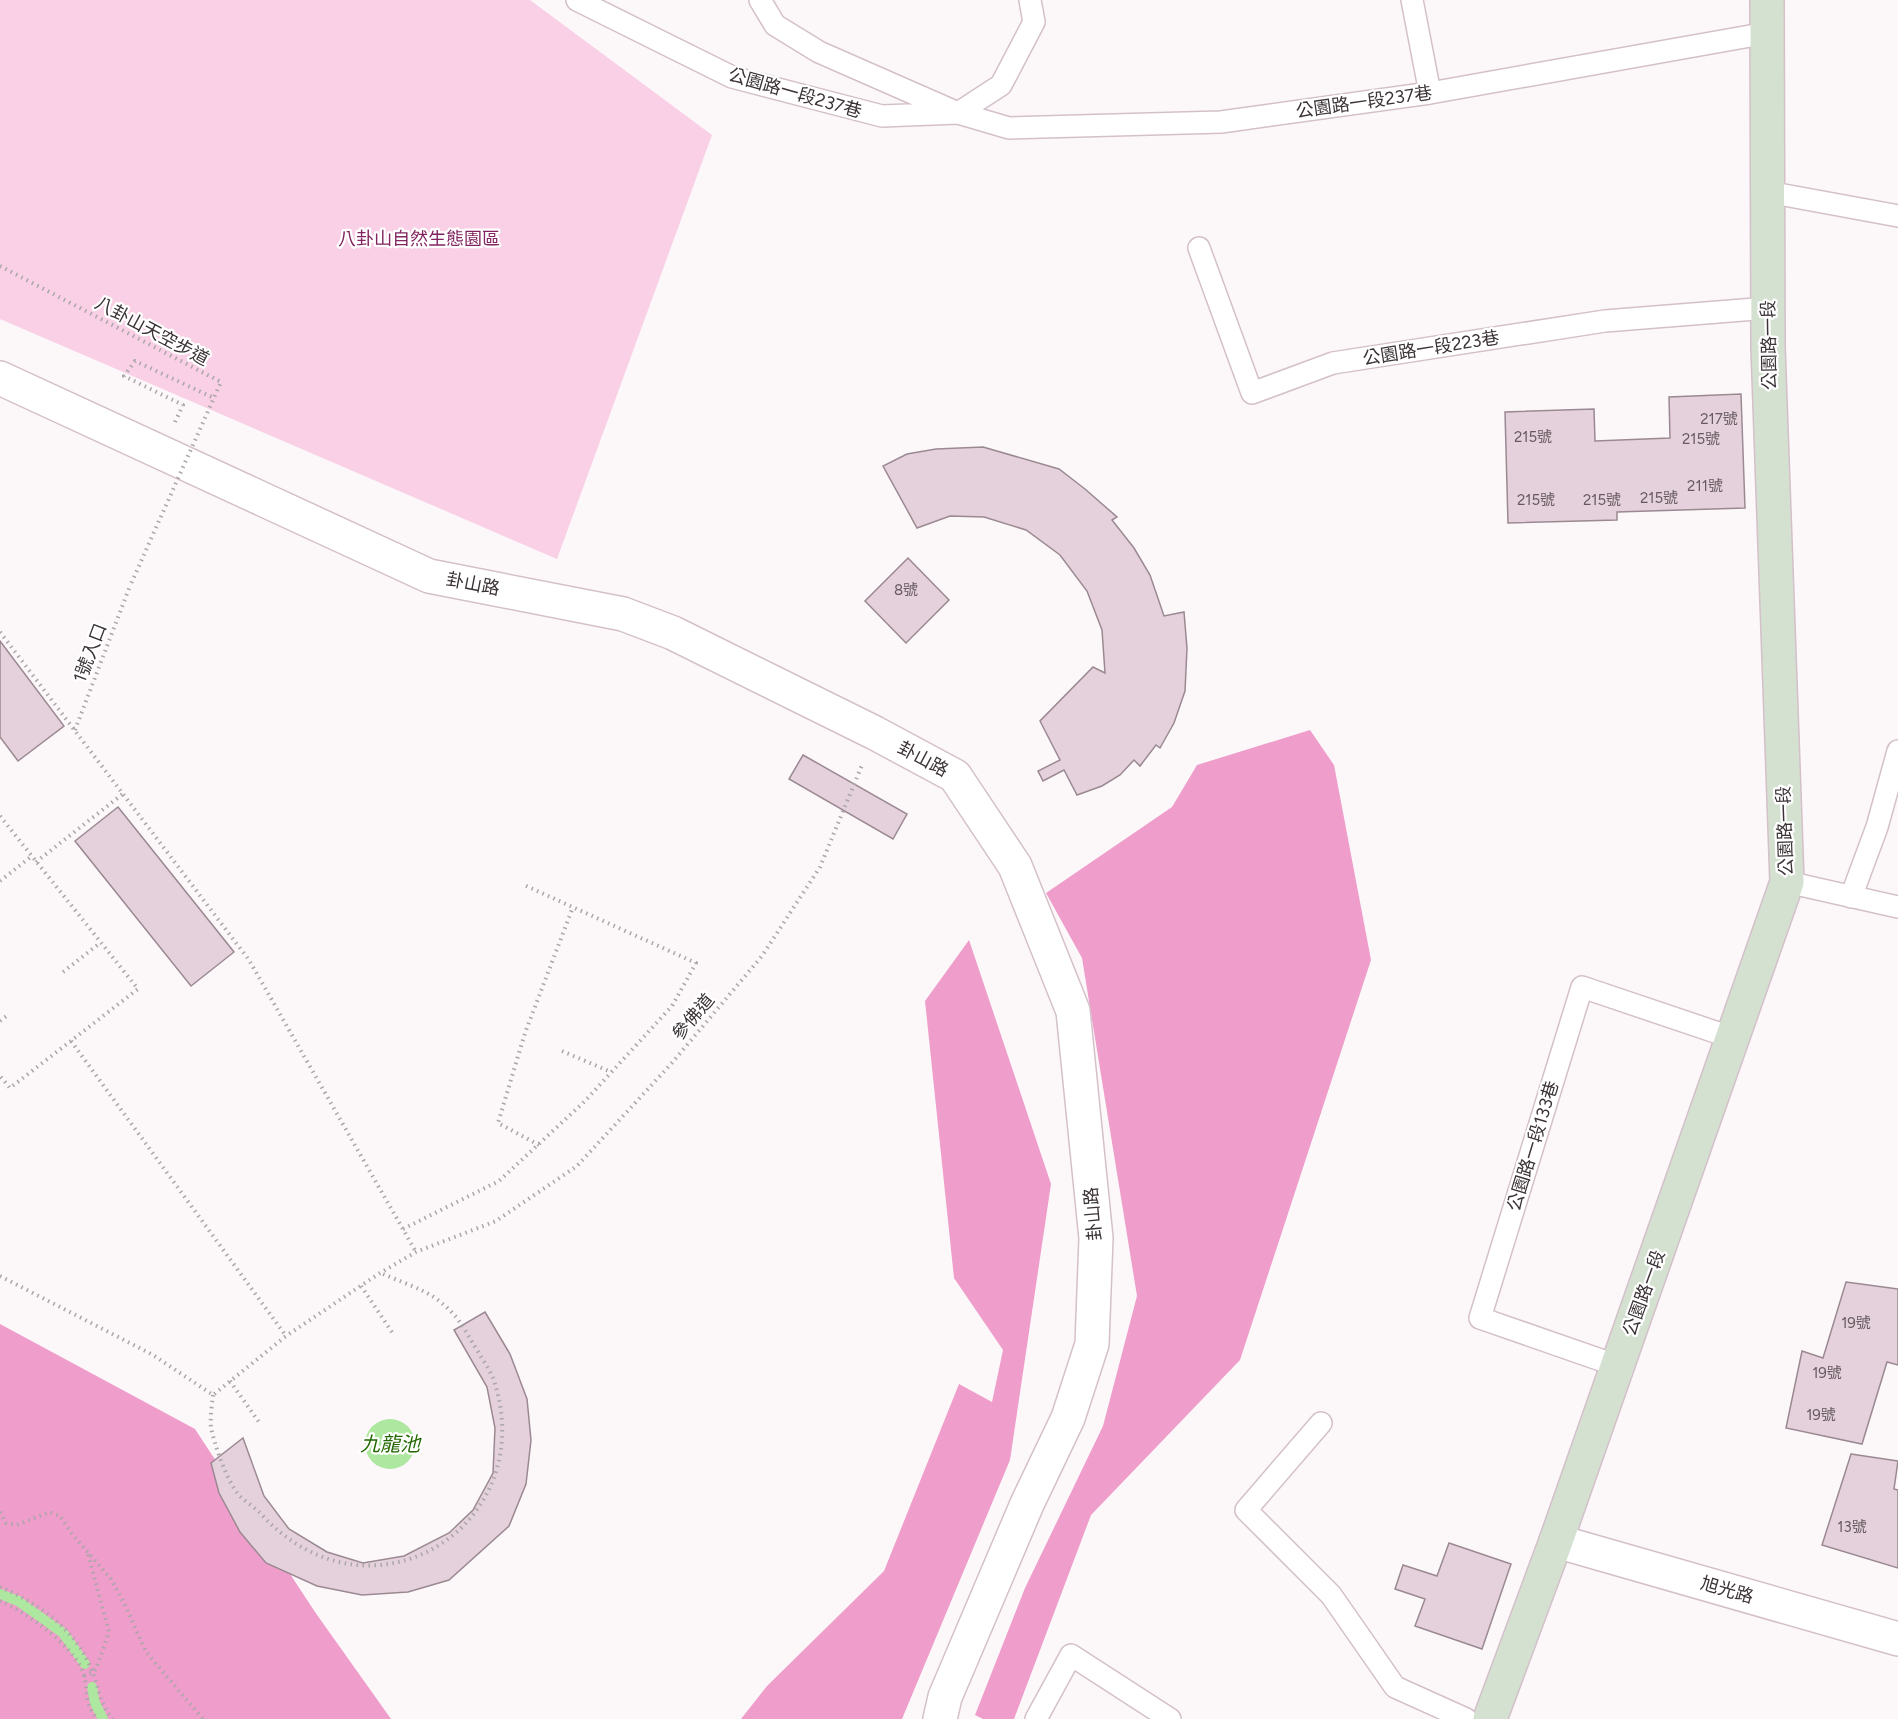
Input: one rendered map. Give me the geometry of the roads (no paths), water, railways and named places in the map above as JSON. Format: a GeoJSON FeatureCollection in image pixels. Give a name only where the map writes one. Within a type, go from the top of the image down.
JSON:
{"type":"FeatureCollection","features":[{"type":"Feature","properties":{"kind":"main road","name":"公園路一段"},"geometry":{"type":"LineString","coordinates":[[1490,1719],[1556,1541],[1787,882],[1768,308],[1767,0]]}},
{"type":"Feature","properties":{"kind":"street","name":"卦山路"},"geometry":{"type":"LineString","coordinates":[[0,378],[429,576],[622,614],[674,633],[955,776],[1015,866],[1073,1011],[1096,1238],[1092,1344],[1068,1418],[1023,1515],[945,1697],[940,1719]]}},
{"type":"Feature","properties":{"kind":"street","name":"旭光路"},"geometry":{"type":"LineString","coordinates":[[1556,1541],[1898,1639]]}},
{"type":"Feature","properties":{"kind":"lane","name":"公園路一段237巷"},"geometry":{"type":"LineString","coordinates":[[577,0],[732,77],[882,116],[958,113]]}},
{"type":"Feature","properties":{"kind":"lane","name":"公園路一段237巷"},"geometry":{"type":"LineString","coordinates":[[760,0],[774,25],[819,52],[958,113],[1009,128],[1221,122],[1430,93],[1767,33]]}},
{"type":"Feature","properties":{"kind":"lane"},"geometry":{"type":"LineString","coordinates":[[958,113],[1001,85],[1034,22],[1030,0]]}},
{"type":"Feature","properties":{"kind":"lane"},"geometry":{"type":"LineString","coordinates":[[1412,0],[1430,93]]}},
{"type":"Feature","properties":{"kind":"lane"},"geometry":{"type":"LineString","coordinates":[[1768,192],[1898,216]]}},
{"type":"Feature","properties":{"kind":"lane","name":"公園路一段223巷"},"geometry":{"type":"LineString","coordinates":[[1199,248],[1252,393],[1333,363],[1605,321],[1768,308]]}},
{"type":"Feature","properties":{"kind":"lane"},"geometry":{"type":"LineString","coordinates":[[1851,897],[1877,827],[1898,751]]}},
{"type":"Feature","properties":{"kind":"lane"},"geometry":{"type":"LineString","coordinates":[[1787,882],[1898,907]]}},
{"type":"Feature","properties":{"kind":"lane","name":"公園路一段133巷"},"geometry":{"type":"LineString","coordinates":[[1618,1366],[1480,1318],[1582,987],[1733,1038]]}},
{"type":"Feature","properties":{"kind":"lane"},"geometry":{"type":"LineString","coordinates":[[1321,1423],[1246,1510],[1331,1595],[1395,1687],[1466,1719]]}},
{"type":"Feature","properties":{"kind":"lane"},"geometry":{"type":"LineString","coordinates":[[1036,1719],[1071,1655],[1170,1719]]}},
{"type":"Feature","properties":{"kind":"water","name":"九龍池"},"geometry":{"type":"Polygon","coordinates":[[[390,1419],[408,1426],[415,1444],[408,1462],[390,1469],[372,1462],[365,1444],[372,1426],[390,1419]]]}},
{"type":"Feature","properties":{"kind":"waterway"},"geometry":{"type":"LineString","coordinates":[[0,1594],[18,1601],[63,1633],[85,1664]]}},
{"type":"Feature","properties":{"kind":"waterway"},"geometry":{"type":"LineString","coordinates":[[92,1687],[95,1703],[103,1719]]}},
{"type":"Feature","properties":{"kind":"park label","name":"八卦山自然生態園區"},"geometry":{"type":"Point","coordinates":[419,239]}}]}
